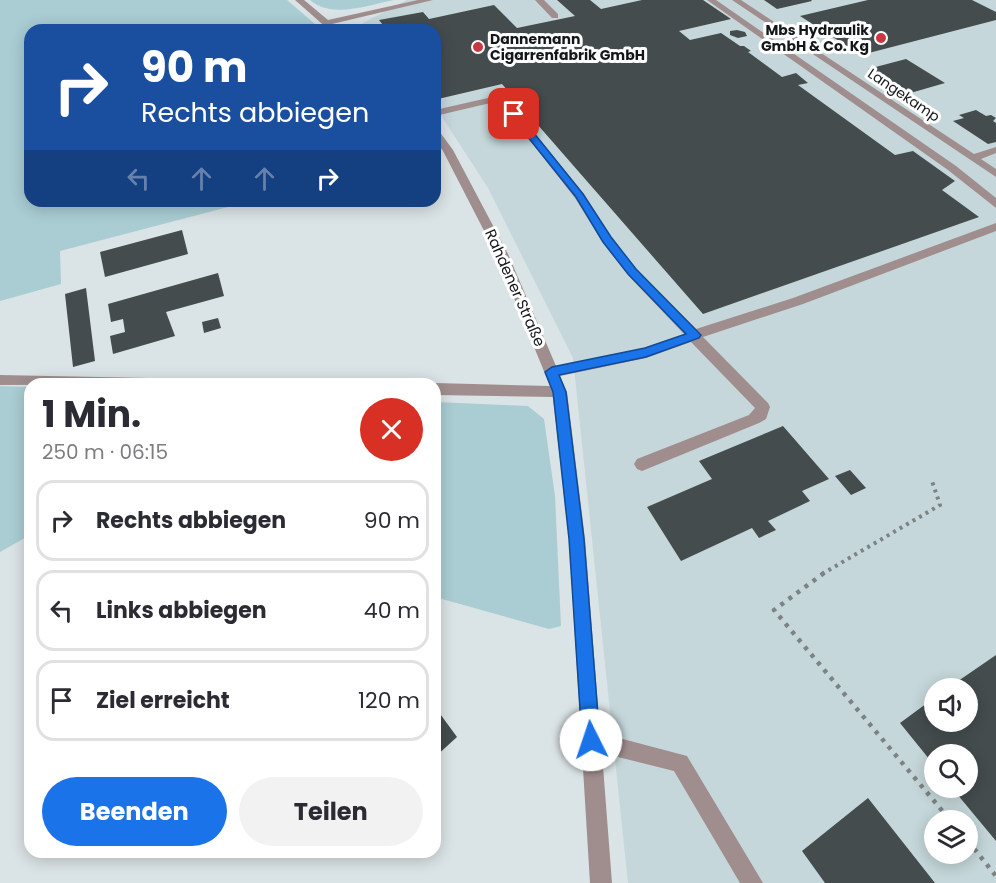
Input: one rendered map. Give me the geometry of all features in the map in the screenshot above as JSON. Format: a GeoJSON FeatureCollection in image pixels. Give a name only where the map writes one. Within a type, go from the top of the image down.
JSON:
{"type":"FeatureCollection","features":[{"type":"Feature","properties":{"kind":"street"},"geometry":{"type":"LineString","coordinates":[[299,0],[326,23],[429,0]]}},
{"type":"Feature","properties":{"kind":"street"},"geometry":{"type":"LineString","coordinates":[[539,0],[555,16]]}},
{"type":"Feature","properties":{"kind":"street"},"geometry":{"type":"LineString","coordinates":[[711,0],[952,168],[996,204]]}},
{"type":"Feature","properties":{"kind":"street","name":"Langekamp"},"geometry":{"type":"LineString","coordinates":[[736,0],[996,174]]}},
{"type":"Feature","properties":{"kind":"street"},"geometry":{"type":"LineString","coordinates":[[471,92],[480,103]]}},
{"type":"Feature","properties":{"kind":"street"},"geometry":{"type":"LineString","coordinates":[[441,112],[501,98],[580,196],[607,240],[632,272],[745,385],[763,407],[761,415],[642,464]]}},
{"type":"Feature","properties":{"kind":"street","name":"Rahdener Straße"},"geometry":{"type":"LineString","coordinates":[[441,141],[448,150],[502,254],[560,392],[577,539],[601,883]]}},
{"type":"Feature","properties":{"kind":"street"},"geometry":{"type":"LineString","coordinates":[[973,158],[996,150]]}},
{"type":"Feature","properties":{"kind":"street"},"geometry":{"type":"LineString","coordinates":[[552,372],[646,353],[798,302],[996,227]]}},
{"type":"Feature","properties":{"kind":"street"},"geometry":{"type":"LineString","coordinates":[[0,380],[24,380]]}},
{"type":"Feature","properties":{"kind":"street"},"geometry":{"type":"LineString","coordinates":[[441,389],[560,392]]}},
{"type":"Feature","properties":{"kind":"street"},"geometry":{"type":"LineString","coordinates":[[591,740],[680,763],[752,883]]}},
{"type":"Feature","properties":{"kind":"path"},"geometry":{"type":"LineString","coordinates":[[932,481],[940,505],[836,564],[774,610],[942,810]]}},
{"type":"Feature","properties":{"kind":"path"},"geometry":{"type":"LineString","coordinates":[[978,854],[996,876]]}},
{"type":"Feature","properties":{"kind":"shaded area"},"geometry":{"type":"Polygon","coordinates":[[[0,0],[287,0],[315,24],[24,24],[24,207],[228,207],[60,251],[61,284],[0,301],[0,0]]]}},
{"type":"Feature","properties":{"kind":"shaded area"},"geometry":{"type":"Polygon","coordinates":[[[310,0],[394,0],[339,10],[319,6],[310,0]]]}},
{"type":"Feature","properties":{"kind":"shaded area"},"geometry":{"type":"Polygon","coordinates":[[[407,0],[996,0],[996,883],[628,883],[573,358],[488,188],[441,116],[441,24],[362,24],[407,0]]]}},
{"type":"Feature","properties":{"kind":"shaded area"},"geometry":{"type":"Polygon","coordinates":[[[0,386],[24,387],[24,538],[0,552],[0,386]]]}},
{"type":"Feature","properties":{"kind":"shaded area"},"geometry":{"type":"Polygon","coordinates":[[[441,402],[528,406],[544,419],[555,496],[561,626],[549,629],[441,599],[441,402]]]}},
{"type":"Feature","properties":{"kind":"building"},"geometry":{"type":"Polygon","coordinates":[[[557,0],[590,0],[601,9],[642,0],[703,0],[731,19],[679,31],[690,40],[721,33],[751,51],[748,52],[782,77],[796,73],[808,83],[798,85],[895,155],[913,151],[955,181],[942,190],[979,217],[703,314],[502,84],[441,98],[441,24],[382,24],[379,20],[423,12],[429,19],[494,5],[517,28],[575,16],[557,0]]]}},
{"type":"Feature","properties":{"kind":"building"},"geometry":{"type":"Polygon","coordinates":[[[764,0],[811,0],[812,1],[777,9],[764,0]]]}},
{"type":"Feature","properties":{"kind":"building","name":"Mbs Hydraulik GmbH & Co. Kg"},"geometry":{"type":"Polygon","coordinates":[[[868,0],[972,0],[996,12],[996,20],[861,55],[800,16],[868,0]]]}},
{"type":"Feature","properties":{"kind":"building"},"geometry":{"type":"Polygon","coordinates":[[[730,31],[745,32],[747,36],[738,38],[730,35],[730,31]]]}},
{"type":"Feature","properties":{"kind":"building"},"geometry":{"type":"Polygon","coordinates":[[[906,59],[945,83],[907,94],[868,69],[906,59]]]}},
{"type":"Feature","properties":{"kind":"building"},"geometry":{"type":"Polygon","coordinates":[[[976,110],[986,116],[991,115],[996,118],[993,121],[996,123],[996,142],[988,144],[953,121],[964,118],[959,115],[976,110]]]}},
{"type":"Feature","properties":{"kind":"building"},"geometry":{"type":"Polygon","coordinates":[[[182,230],[188,254],[105,277],[100,252],[182,230]]]}},
{"type":"Feature","properties":{"kind":"building"},"geometry":{"type":"Polygon","coordinates":[[[218,273],[224,296],[166,312],[175,336],[113,354],[110,336],[125,332],[123,319],[111,322],[108,304],[218,273]]]}},
{"type":"Feature","properties":{"kind":"building"},"geometry":{"type":"Polygon","coordinates":[[[86,288],[95,361],[73,367],[65,294],[86,288]]]}},
{"type":"Feature","properties":{"kind":"building"},"geometry":{"type":"Polygon","coordinates":[[[218,318],[221,328],[204,333],[202,322],[218,318]]]}},
{"type":"Feature","properties":{"kind":"building"},"geometry":{"type":"Polygon","coordinates":[[[783,426],[829,479],[802,491],[810,501],[768,521],[776,530],[759,538],[752,528],[681,561],[647,507],[712,479],[699,461],[783,426]]]}},
{"type":"Feature","properties":{"kind":"building"},"geometry":{"type":"Polygon","coordinates":[[[850,470],[866,488],[851,495],[835,476],[850,470]]]}},
{"type":"Feature","properties":{"kind":"building"},"geometry":{"type":"Polygon","coordinates":[[[996,655],[996,841],[978,819],[978,810],[970,810],[960,798],[978,798],[978,744],[924,744],[924,753],[900,723],[924,705],[924,732],[978,732],[978,678],[963,678],[996,655]]]}},
{"type":"Feature","properties":{"kind":"building"},"geometry":{"type":"Polygon","coordinates":[[[441,715],[457,737],[441,752],[441,715]]]}},
{"type":"Feature","properties":{"kind":"building"},"geometry":{"type":"Polygon","coordinates":[[[868,798],[935,883],[825,883],[802,851],[868,798]]]}},
{"type":"Feature","properties":{"kind":"place","name":"Mbs Hydraulik GmbH & Co. Kg"},"geometry":{"type":"Point","coordinates":[881,38]}},
{"type":"Feature","properties":{"kind":"place","name":"Dannemann Cigarrenfabrik GmbH"},"geometry":{"type":"Point","coordinates":[478,47]}},
{"type":"Feature","properties":{"kind":"route"},"geometry":{"type":"LineString","coordinates":[[514,114],[580,196],[607,240],[632,272],[694,335],[646,353],[552,372],[560,392],[577,539],[591,740]]}}]}
